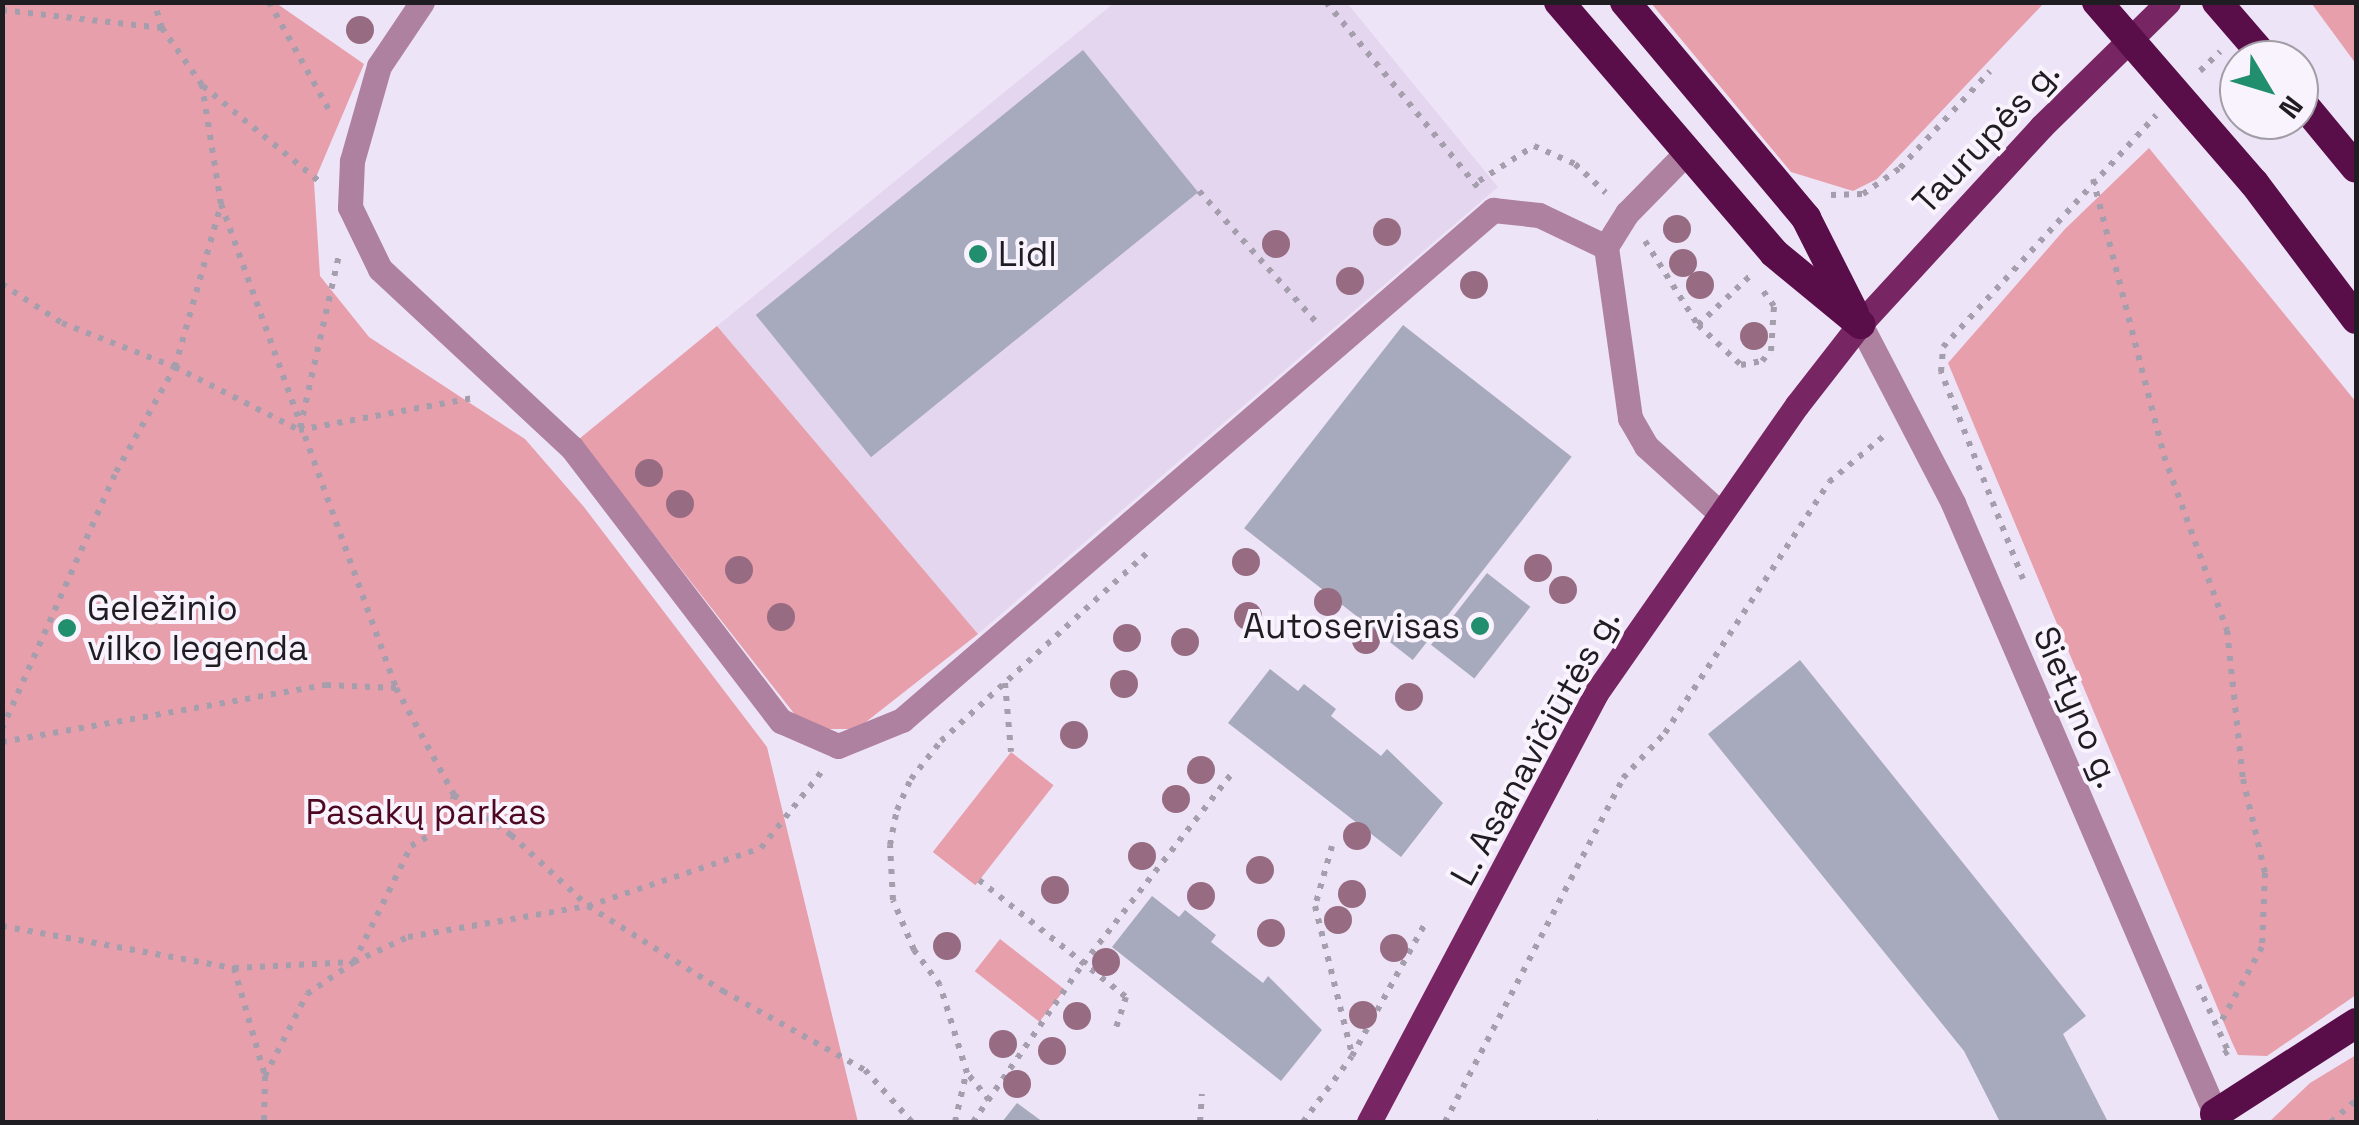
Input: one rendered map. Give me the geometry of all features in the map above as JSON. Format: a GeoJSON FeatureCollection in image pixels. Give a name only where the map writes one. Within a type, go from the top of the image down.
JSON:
{"type":"FeatureCollection","features":[{"type":"Feature","properties":{"kind":"highway"},"geometry":{"type":"LineString","coordinates":[[1559,2],[1774,254],[1860,324]]}},
{"type":"Feature","properties":{"kind":"highway"},"geometry":{"type":"LineString","coordinates":[[1625,2],[1806,218],[1860,324]]}},
{"type":"Feature","properties":{"kind":"highway"},"geometry":{"type":"LineString","coordinates":[[2097,2],[2254,183],[2356,319]]}},
{"type":"Feature","properties":{"kind":"highway"},"geometry":{"type":"LineString","coordinates":[[2218,2],[2249,40]]}},
{"type":"Feature","properties":{"kind":"highway"},"geometry":{"type":"LineString","coordinates":[[2319,123],[2356,168]]}},
{"type":"Feature","properties":{"kind":"highway"},"geometry":{"type":"LineString","coordinates":[[2217,1118],[2356,1023]]}},
{"type":"Feature","properties":{"kind":"main road","name":"Taurupės g."},"geometry":{"type":"LineString","coordinates":[[1860,324],[2041,127],[2168,2]]}},
{"type":"Feature","properties":{"kind":"main road","name":"L. Asanavičiūtės g."},"geometry":{"type":"LineString","coordinates":[[1369,1122],[1596,693],[1720,513],[1860,324]]}},
{"type":"Feature","properties":{"kind":"street"},"geometry":{"type":"LineString","coordinates":[[422,2],[379,66],[352,161],[350,207],[380,269],[437,328],[514,391],[572,448],[782,721],[838,746],[902,720],[1493,210],[1539,215],[1606,247]]}},
{"type":"Feature","properties":{"kind":"street"},"geometry":{"type":"LineString","coordinates":[[1686,153],[1627,213],[1606,247],[1630,418],[1646,446],[1720,513]]}},
{"type":"Feature","properties":{"kind":"street","name":"Sietyno g."},"geometry":{"type":"LineString","coordinates":[[1860,324],[1954,503],[2217,1118]]}},
{"type":"Feature","properties":{"kind":"path"},"geometry":{"type":"LineString","coordinates":[[154,2],[162,28],[202,85],[350,207],[299,430]]}},
{"type":"Feature","properties":{"kind":"path"},"geometry":{"type":"LineString","coordinates":[[269,2],[317,81],[352,161]]}},
{"type":"Feature","properties":{"kind":"path"},"geometry":{"type":"LineString","coordinates":[[1326,2],[1493,210]]}},
{"type":"Feature","properties":{"kind":"path"},"geometry":{"type":"LineString","coordinates":[[2,10],[162,28]]}},
{"type":"Feature","properties":{"kind":"path"},"geometry":{"type":"LineString","coordinates":[[1825,196],[1863,194],[1900,168],[1990,71]]}},
{"type":"Feature","properties":{"kind":"path"},"geometry":{"type":"LineString","coordinates":[[202,85],[221,204],[299,430],[396,688],[454,795],[511,835],[588,906],[722,992],[865,1070],[912,1122]]}},
{"type":"Feature","properties":{"kind":"path"},"geometry":{"type":"LineString","coordinates":[[1941,372],[1942,347],[2092,178],[2164,456],[2226,630],[2243,779],[2265,872],[2262,946],[2218,1027]]}},
{"type":"Feature","properties":{"kind":"path"},"geometry":{"type":"LineString","coordinates":[[1198,191],[1336,343]]}},
{"type":"Feature","properties":{"kind":"path"},"geometry":{"type":"LineString","coordinates":[[2,729],[116,472],[175,367],[221,204]]}},
{"type":"Feature","properties":{"kind":"path"},"geometry":{"type":"LineString","coordinates":[[1698,325],[1752,274],[1774,306],[1777,329],[1762,361]]}},
{"type":"Feature","properties":{"kind":"path"},"geometry":{"type":"LineString","coordinates":[[2,284],[62,323],[175,367],[299,430],[514,391]]}},
{"type":"Feature","properties":{"kind":"path"},"geometry":{"type":"LineString","coordinates":[[1446,1122],[1623,778],[1666,734],[1829,482],[1872,449]]}},
{"type":"Feature","properties":{"kind":"path"},"geometry":{"type":"LineString","coordinates":[[989,1100],[967,1073],[940,985],[914,950],[893,900],[890,844],[911,779],[941,740],[1142,559],[1152,538],[1137,517]]}},
{"type":"Feature","properties":{"kind":"path"},"geometry":{"type":"LineString","coordinates":[[1005,683],[1012,752]]}},
{"type":"Feature","properties":{"kind":"path"},"geometry":{"type":"LineString","coordinates":[[2,742],[326,685],[396,688]]}},
{"type":"Feature","properties":{"kind":"path"},"geometry":{"type":"LineString","coordinates":[[265,1076],[308,994],[354,962],[408,937],[588,906],[760,848],[838,746]]}},
{"type":"Feature","properties":{"kind":"path"},"geometry":{"type":"LineString","coordinates":[[973,1122],[1083,964],[1234,771]]}},
{"type":"Feature","properties":{"kind":"path"},"geometry":{"type":"LineString","coordinates":[[354,962],[411,846],[449,826],[454,795]]}},
{"type":"Feature","properties":{"kind":"path"},"geometry":{"type":"LineString","coordinates":[[1332,846],[1314,906],[1352,1056]]}},
{"type":"Feature","properties":{"kind":"path"},"geometry":{"type":"LineString","coordinates":[[979,880],[1126,997],[1116,1028]]}},
{"type":"Feature","properties":{"kind":"path"},"geometry":{"type":"LineString","coordinates":[[1304,1122],[1352,1056],[1427,920]]}},
{"type":"Feature","properties":{"kind":"path"},"geometry":{"type":"LineString","coordinates":[[2,926],[234,968],[354,962]]}},
{"type":"Feature","properties":{"kind":"path"},"geometry":{"type":"LineString","coordinates":[[234,968],[265,1076],[264,1122]]}},
{"type":"Feature","properties":{"kind":"path"},"geometry":{"type":"LineString","coordinates":[[955,1122],[967,1073]]}},
{"type":"Feature","properties":{"kind":"path"},"geometry":{"type":"LineString","coordinates":[[1200,1122],[1202,1094]]}},
{"type":"Feature","properties":{"kind":"path"},"geometry":{"type":"LineString","coordinates":[[2331,1122],[2356,1100]]}},
{"type":"Feature","properties":{"kind":"shaded area"},"geometry":{"type":"Polygon","coordinates":[[[1114,3],[1347,3],[1498,187],[978,634],[717,326],[1114,3]]]}},
{"type":"Feature","properties":{"kind":"green space","name":"Pasakų parkas"},"geometry":{"type":"Polygon","coordinates":[[[2,3],[276,3],[364,64],[314,182],[320,276],[369,337],[525,439],[584,507],[767,747],[858,1122],[3,1122],[2,3]]]}},
{"type":"Feature","properties":{"kind":"green space"},"geometry":{"type":"Polygon","coordinates":[[[1651,3],[2044,3],[1877,179],[1853,191],[1791,172],[1651,3]]]}},
{"type":"Feature","properties":{"kind":"green space"},"geometry":{"type":"Polygon","coordinates":[[[2356,3],[2356,64],[2312,4],[2356,3]]]}},
{"type":"Feature","properties":{"kind":"green space"},"geometry":{"type":"Polygon","coordinates":[[[2149,148],[2356,402],[2356,995],[2267,1056],[2238,1055],[2231,1040],[1948,363],[2065,229],[2149,148]]]}},
{"type":"Feature","properties":{"kind":"green space"},"geometry":{"type":"Polygon","coordinates":[[[717,326],[978,634],[857,729],[817,729],[800,721],[579,439],[717,326]]]}},
{"type":"Feature","properties":{"kind":"green space"},"geometry":{"type":"Polygon","coordinates":[[[1011,752],[1054,785],[975,885],[933,852],[1011,752]]]}},
{"type":"Feature","properties":{"kind":"green space"},"geometry":{"type":"Polygon","coordinates":[[[1000,939],[1065,989],[1039,1022],[975,971],[1000,939]]]}},
{"type":"Feature","properties":{"kind":"green space"},"geometry":{"type":"Polygon","coordinates":[[[2356,1055],[2356,1122],[2269,1122],[2310,1083],[2356,1055]]]}},
{"type":"Feature","properties":{"kind":"building","name":"Lidl"},"geometry":{"type":"Polygon","coordinates":[[[1083,50],[1198,192],[871,457],[756,315],[1083,50]]]}},
{"type":"Feature","properties":{"kind":"building"},"geometry":{"type":"Polygon","coordinates":[[[1403,325],[1572,457],[1413,660],[1244,528],[1403,325]]]}},
{"type":"Feature","properties":{"kind":"building","name":"Autoservisas"},"geometry":{"type":"Polygon","coordinates":[[[1487,573],[1530,607],[1474,679],[1431,645],[1487,573]]]}},
{"type":"Feature","properties":{"kind":"building"},"geometry":{"type":"Polygon","coordinates":[[[1800,660],[2086,1016],[2063,1034],[2108,1122],[2000,1122],[1964,1051],[1708,734],[1800,660]]]}},
{"type":"Feature","properties":{"kind":"building"},"geometry":{"type":"Polygon","coordinates":[[[1270,669],[1298,691],[1304,684],[1336,709],[1331,716],[1381,756],[1387,749],[1443,803],[1401,857],[1228,723],[1270,669]]]}},
{"type":"Feature","properties":{"kind":"building"},"geometry":{"type":"Polygon","coordinates":[[[1152,896],[1179,917],[1185,910],[1216,935],[1211,942],[1263,983],[1268,976],[1322,1030],[1281,1081],[1112,947],[1152,896]]]}},
{"type":"Feature","properties":{"kind":"building"},"geometry":{"type":"Polygon","coordinates":[[[1017,1103],[1043,1122],[1002,1122],[1017,1103]]]}},
{"type":"Feature","properties":{"kind":"place","name":"Lidl"},"geometry":{"type":"Point","coordinates":[978,254]}},
{"type":"Feature","properties":{"kind":"place","name":"Autoservisas"},"geometry":{"type":"Point","coordinates":[1480,626]}},
{"type":"Feature","properties":{"kind":"place","name":"Geležinio vilko legenda"},"geometry":{"type":"Point","coordinates":[67,628]}}]}
